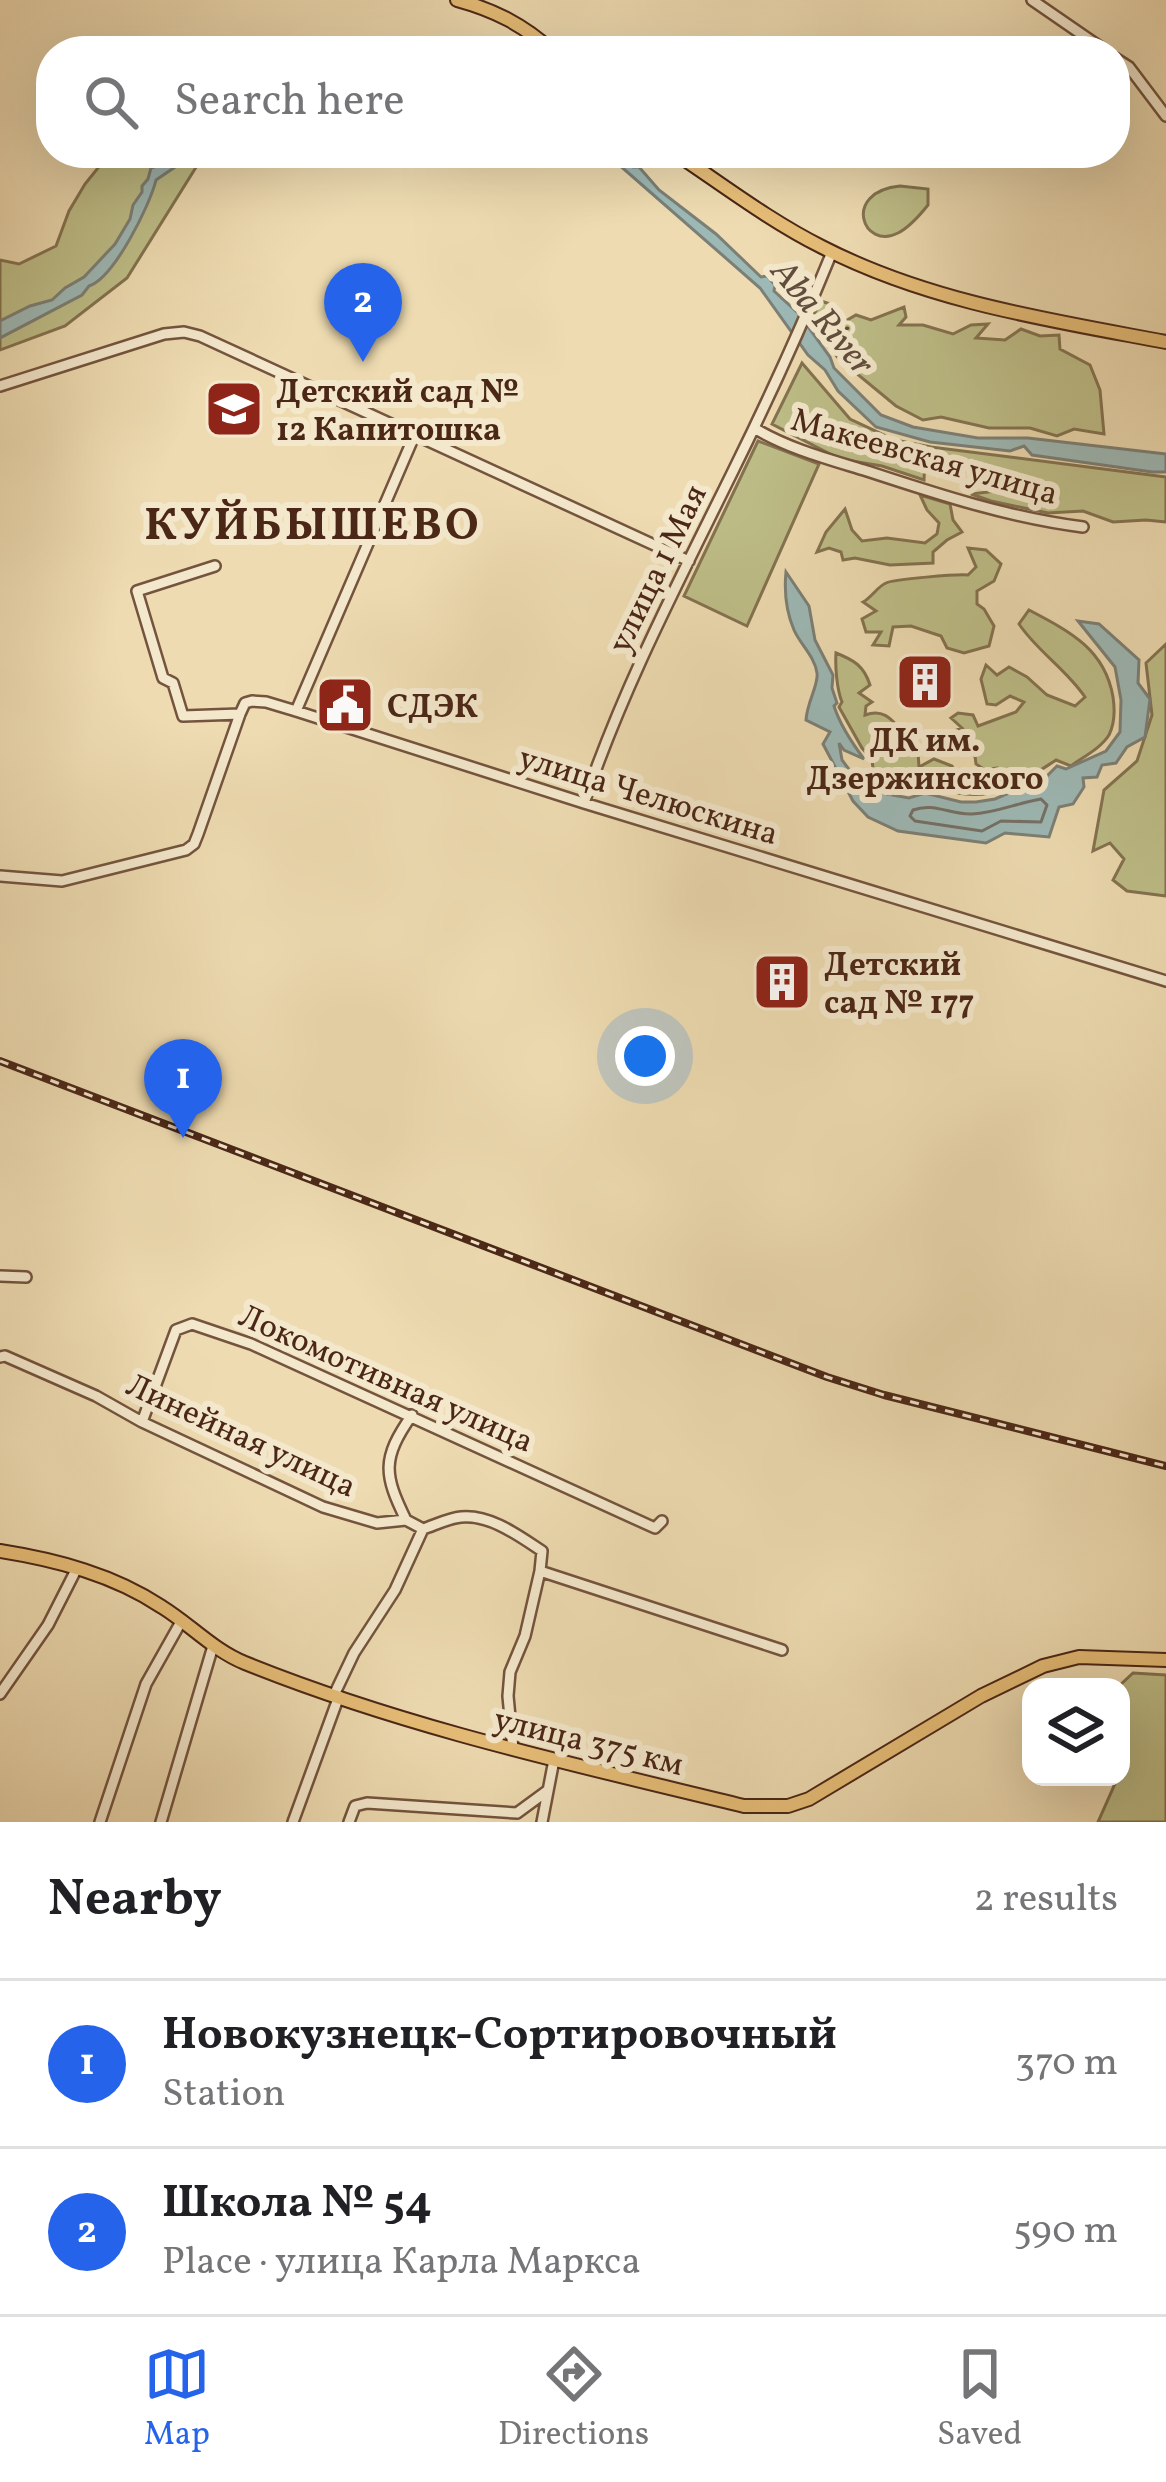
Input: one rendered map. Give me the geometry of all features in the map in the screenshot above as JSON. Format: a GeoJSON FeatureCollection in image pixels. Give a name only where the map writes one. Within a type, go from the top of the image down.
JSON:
{"type":"FeatureCollection","features":[{"type":"Feature","properties":{"kind":"main road"},"geometry":{"type":"LineString","coordinates":[[457,0],[496,12],[534,36]]}},
{"type":"Feature","properties":{"kind":"main road"},"geometry":{"type":"LineString","coordinates":[[697,168],[780,224],[832,252],[927,290],[961,301],[1166,341]]}},
{"type":"Feature","properties":{"kind":"main road","name":"улица 375 км"},"geometry":{"type":"LineString","coordinates":[[0,1551],[77,1568],[131,1588],[241,1661],[412,1722],[744,1806],[788,1806],[821,1793],[981,1696],[1043,1666],[1097,1656],[1166,1660]]}},
{"type":"Feature","properties":{"kind":"street"},"geometry":{"type":"LineString","coordinates":[[1032,0],[1084,36]]}},
{"type":"Feature","properties":{"kind":"street"},"geometry":{"type":"LineString","coordinates":[[1130,68],[1166,116]]}},
{"type":"Feature","properties":{"kind":"street","name":"улица 1 Мая"},"geometry":{"type":"LineString","coordinates":[[584,803],[603,745],[786,361],[832,252]]}},
{"type":"Feature","properties":{"kind":"street"},"geometry":{"type":"LineString","coordinates":[[0,386],[164,334],[200,335],[688,561]]}},
{"type":"Feature","properties":{"kind":"street","name":"Макеевская улица"},"geometry":{"type":"LineString","coordinates":[[754,428],[788,446],[912,486],[1045,522],[1083,526]]}},
{"type":"Feature","properties":{"kind":"street"},"geometry":{"type":"LineString","coordinates":[[296,711],[415,434]]}},
{"type":"Feature","properties":{"kind":"street"},"geometry":{"type":"LineString","coordinates":[[0,876],[62,881],[106,873],[194,844],[240,714],[183,716],[173,683],[163,678],[137,591],[215,566]]}},
{"type":"Feature","properties":{"kind":"street","name":"улица Челюскина"},"geometry":{"type":"LineString","coordinates":[[240,714],[245,703],[252,701],[296,711],[1166,982]]}},
{"type":"Feature","properties":{"kind":"street"},"geometry":{"type":"LineString","coordinates":[[0,1276],[26,1277]]}},
{"type":"Feature","properties":{"kind":"street","name":"Локомотивная улица"},"geometry":{"type":"LineString","coordinates":[[142,1422],[176,1330],[192,1324],[251,1344],[655,1528],[662,1521]]}},
{"type":"Feature","properties":{"kind":"street","name":"Линейная улица"},"geometry":{"type":"LineString","coordinates":[[0,1357],[96,1396],[323,1507],[377,1523],[406,1520],[423,1528]]}},
{"type":"Feature","properties":{"kind":"street"},"geometry":{"type":"LineString","coordinates":[[406,1520],[388,1472],[400,1432],[412,1415]]}},
{"type":"Feature","properties":{"kind":"street"},"geometry":{"type":"LineString","coordinates":[[292,1822],[354,1653],[395,1590],[423,1528],[461,1517],[484,1519],[542,1551],[524,1636],[510,1672],[513,1749]]}},
{"type":"Feature","properties":{"kind":"street"},"geometry":{"type":"LineString","coordinates":[[0,1694],[48,1625],[77,1568]]}},
{"type":"Feature","properties":{"kind":"street"},"geometry":{"type":"LineString","coordinates":[[540,1571],[782,1650]]}},
{"type":"Feature","properties":{"kind":"street"},"geometry":{"type":"LineString","coordinates":[[100,1822],[146,1684],[182,1621]]}},
{"type":"Feature","properties":{"kind":"street"},"geometry":{"type":"LineString","coordinates":[[161,1822],[213,1646]]}},
{"type":"Feature","properties":{"kind":"street"},"geometry":{"type":"LineString","coordinates":[[542,1822],[554,1760]]}},
{"type":"Feature","properties":{"kind":"street"},"geometry":{"type":"LineString","coordinates":[[349,1822],[355,1807],[367,1803],[518,1813],[547,1792]]}},
{"type":"Feature","properties":{"kind":"green space"},"geometry":{"type":"Polygon","coordinates":[[[98,168],[196,168],[127,278],[65,326],[0,350],[0,260],[19,264],[56,246],[85,184],[98,168]]]}},
{"type":"Feature","properties":{"kind":"green space"},"geometry":{"type":"Polygon","coordinates":[[[900,186],[928,189],[928,205],[898,233],[875,234],[864,219],[864,208],[882,190],[900,186]]]}},
{"type":"Feature","properties":{"kind":"green space"},"geometry":{"type":"Polygon","coordinates":[[[821,301],[836,306],[842,323],[856,315],[871,320],[904,307],[906,317],[899,325],[923,325],[953,334],[971,325],[988,324],[976,338],[1005,340],[1021,329],[1040,336],[1059,335],[1060,349],[1090,365],[1100,390],[1104,434],[1074,429],[1057,436],[941,417],[923,420],[896,406],[839,359],[812,318],[821,301]]]}},
{"type":"Feature","properties":{"kind":"green space"},"geometry":{"type":"Polygon","coordinates":[[[802,363],[850,419],[895,440],[1166,477],[1166,522],[1113,522],[1083,511],[1048,513],[991,501],[971,494],[1014,489],[984,471],[961,465],[925,460],[924,480],[840,459],[772,424],[802,363]]]}},
{"type":"Feature","properties":{"kind":"green space"},"geometry":{"type":"Polygon","coordinates":[[[758,441],[819,464],[747,626],[684,596],[758,441]]]}},
{"type":"Feature","properties":{"kind":"green space"},"geometry":{"type":"Polygon","coordinates":[[[920,495],[950,504],[962,532],[933,552],[933,563],[890,565],[843,560],[841,552],[829,548],[817,552],[845,509],[852,530],[862,541],[887,538],[925,543],[937,534],[939,523],[920,495]]]}},
{"type":"Feature","properties":{"kind":"green space"},"geometry":{"type":"Polygon","coordinates":[[[968,548],[986,550],[1001,564],[994,581],[977,591],[977,604],[994,626],[989,646],[964,653],[947,648],[941,636],[911,626],[893,627],[889,646],[873,645],[881,632],[866,632],[862,619],[876,611],[863,602],[892,581],[968,575],[976,567],[968,548]]]}},
{"type":"Feature","properties":{"kind":"green space"},"geometry":{"type":"Polygon","coordinates":[[[1029,610],[1083,643],[1102,666],[1114,707],[1106,740],[1071,766],[1056,760],[1022,782],[986,794],[957,793],[920,781],[887,785],[875,780],[868,773],[873,769],[872,759],[839,707],[836,653],[858,664],[868,678],[870,685],[859,693],[872,702],[865,715],[881,714],[893,721],[901,730],[889,733],[918,752],[919,767],[934,759],[952,766],[961,781],[1000,783],[997,768],[985,770],[976,764],[975,756],[945,744],[937,732],[962,728],[951,718],[958,713],[973,715],[978,726],[1016,712],[1024,702],[1010,696],[996,705],[987,704],[981,679],[986,665],[997,675],[1009,667],[1047,695],[1075,706],[1085,697],[1019,624],[1029,610]]]}},
{"type":"Feature","properties":{"kind":"green space"},"geometry":{"type":"Polygon","coordinates":[[[1166,644],[1166,896],[1127,891],[1113,880],[1124,859],[1110,843],[1093,851],[1104,790],[1137,761],[1152,715],[1146,663],[1166,644]]]}},
{"type":"Feature","properties":{"kind":"green space"},"geometry":{"type":"Polygon","coordinates":[[[1133,1673],[1166,1675],[1166,1822],[1098,1822],[1114,1786],[1130,1786],[1128,1678],[1133,1673]]]}},
{"type":"Feature","properties":{"kind":"water"},"geometry":{"type":"Polygon","coordinates":[[[151,168],[174,168],[156,180],[139,222],[109,270],[82,295],[0,338],[0,321],[52,300],[84,277],[115,244],[151,168]]]}},
{"type":"Feature","properties":{"kind":"water"},"geometry":{"type":"Polygon","coordinates":[[[623,168],[640,168],[761,277],[767,276],[834,368],[881,415],[913,427],[978,438],[1028,438],[1166,454],[1166,472],[1032,455],[1024,446],[1010,451],[930,442],[876,427],[838,391],[760,288],[623,168]]]}},
{"type":"Feature","properties":{"kind":"water"},"geometry":{"type":"Polygon","coordinates":[[[786,572],[809,606],[815,640],[833,675],[834,706],[864,759],[839,743],[842,760],[851,772],[887,794],[909,798],[925,793],[961,802],[995,799],[1035,788],[1057,766],[1066,769],[1106,751],[1120,732],[1115,667],[1078,621],[1099,624],[1139,660],[1138,683],[1150,699],[1145,737],[1127,747],[1116,763],[1102,765],[1097,777],[1083,778],[1084,787],[1073,804],[1059,807],[1049,837],[1005,833],[986,843],[898,831],[868,817],[853,801],[823,744],[830,732],[806,720],[817,673],[791,623],[786,572]]]}},
{"type":"Feature","properties":{"kind":"railway"},"geometry":{"type":"LineString","coordinates":[[0,1061],[827,1377],[1166,1466]]}},
{"type":"Feature","properties":{"kind":"place","name":"Школа № 54"},"geometry":{"type":"Point","coordinates":[363,362]}},
{"type":"Feature","properties":{"kind":"place","name":"Детский сад № 12 Капитошка"},"geometry":{"type":"Point","coordinates":[234,409]}},
{"type":"Feature","properties":{"kind":"place","name":"ДК им. Дзержинского"},"geometry":{"type":"Point","coordinates":[925,682]}},
{"type":"Feature","properties":{"kind":"place","name":"СДЭК"},"geometry":{"type":"Point","coordinates":[345,705]}},
{"type":"Feature","properties":{"kind":"place","name":"Детский сад № 177"},"geometry":{"type":"Point","coordinates":[782,982]}},
{"type":"Feature","properties":{"kind":"place","name":"Новокузнецк-Сортировочный"},"geometry":{"type":"Point","coordinates":[183,1138]}},
{"type":"Feature","properties":{"kind":"district","name":"КУЙБЫШЕВО"},"geometry":{"type":"Point","coordinates":[313,523]}},
{"type":"Feature","properties":{"kind":"water label","name":"Aba River"},"geometry":{"type":"Point","coordinates":[824,316]}}]}
